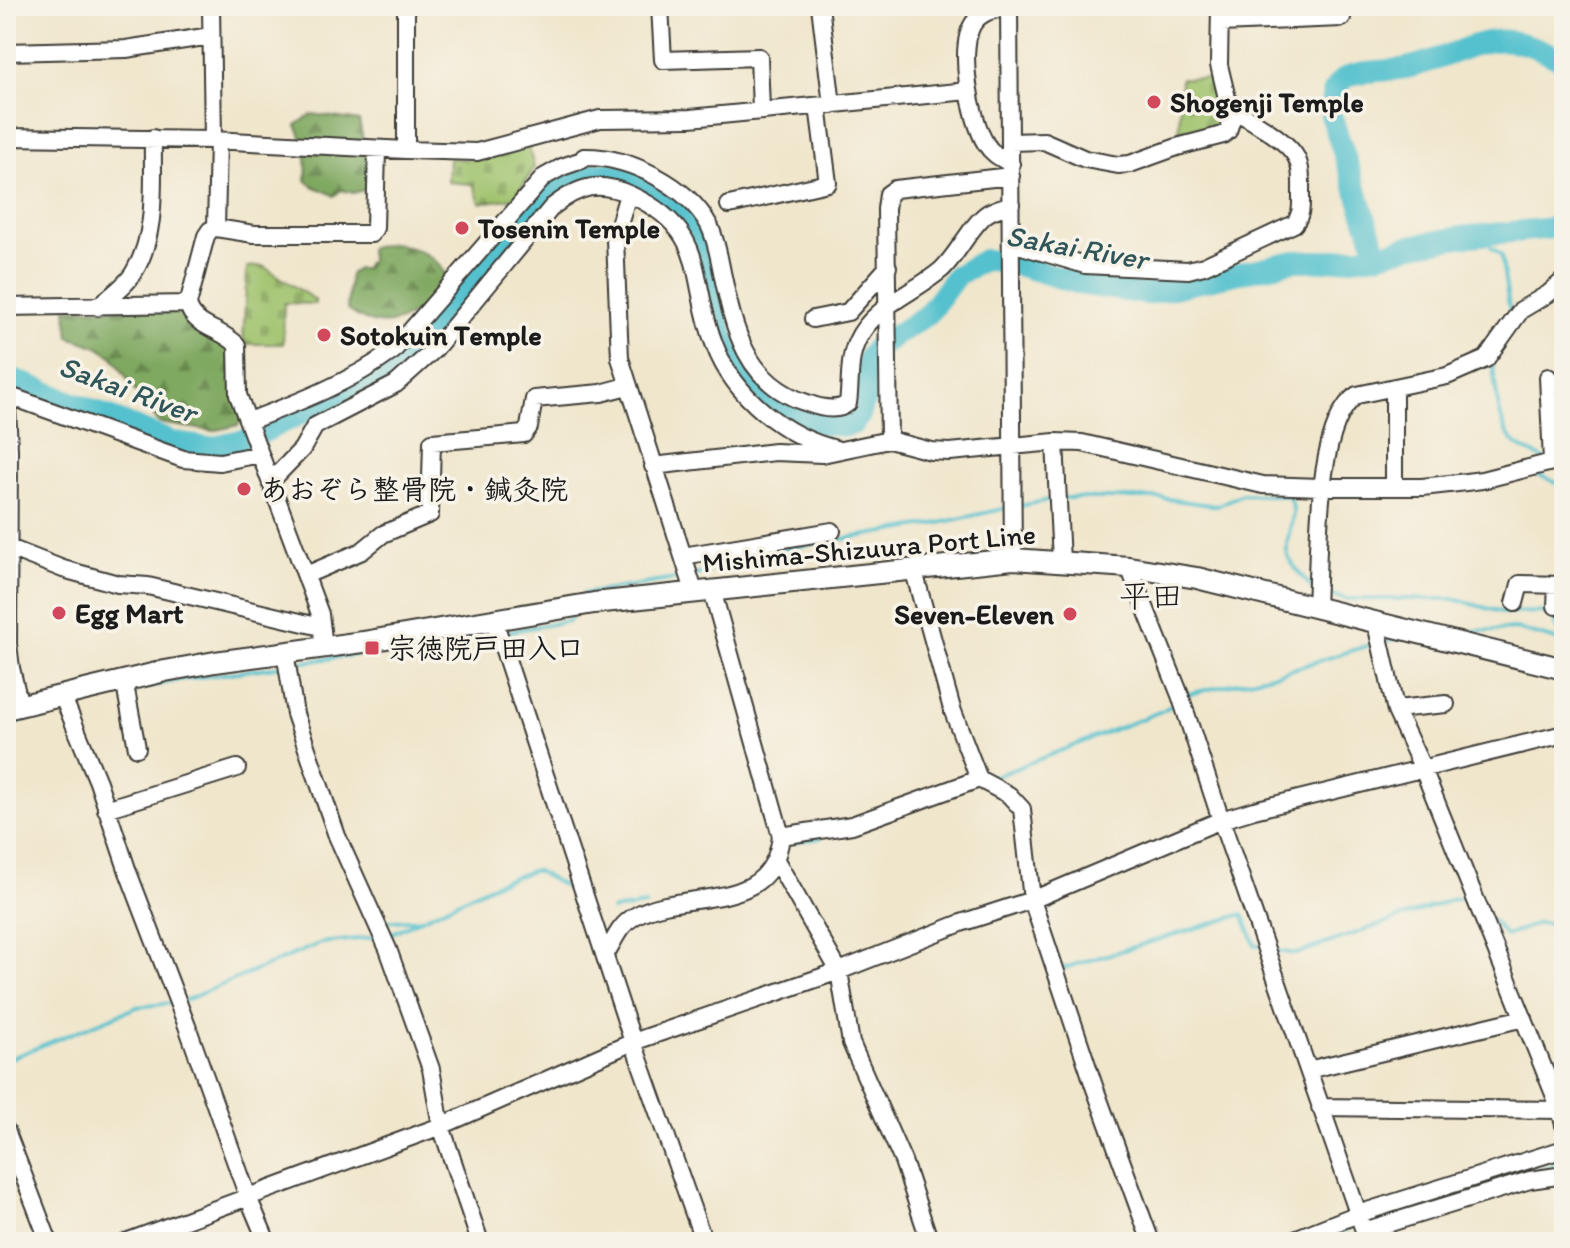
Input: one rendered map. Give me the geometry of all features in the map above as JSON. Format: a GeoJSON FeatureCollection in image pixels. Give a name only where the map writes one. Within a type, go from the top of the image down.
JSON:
{"type":"FeatureCollection","features":[{"type":"Feature","properties":{"kind":"main road","name":"Mishima-Shizuura Port Line"},"geometry":{"type":"LineString","coordinates":[[13,707],[124,680],[285,652],[322,637],[497,629],[594,603],[1013,559],[1129,567],[1254,590],[1376,624],[1564,669]]}},
{"type":"Feature","properties":{"kind":"street"},"geometry":{"type":"LineString","coordinates":[[211,6],[216,228]]}},
{"type":"Feature","properties":{"kind":"street"},"geometry":{"type":"LineString","coordinates":[[406,6],[406,150]]}},
{"type":"Feature","properties":{"kind":"street"},"geometry":{"type":"LineString","coordinates":[[660,6],[663,60],[759,57],[761,110]]}},
{"type":"Feature","properties":{"kind":"street"},"geometry":{"type":"LineString","coordinates":[[729,205],[828,183],[820,6]]}},
{"type":"Feature","properties":{"kind":"street"},"geometry":{"type":"LineString","coordinates":[[1011,170],[984,142],[968,91],[966,57],[968,33],[973,24],[992,9],[1009,6],[1012,245],[1013,559]]}},
{"type":"Feature","properties":{"kind":"street"},"geometry":{"type":"LineString","coordinates":[[1011,142],[1044,141],[1104,164],[1130,164],[1223,135],[1231,125],[1231,109],[1219,65],[1220,6]]}},
{"type":"Feature","properties":{"kind":"street"},"geometry":{"type":"LineString","coordinates":[[1221,23],[1342,18]]}},
{"type":"Feature","properties":{"kind":"street"},"geometry":{"type":"LineString","coordinates":[[6,52],[126,49],[211,36]]}},
{"type":"Feature","properties":{"kind":"street"},"geometry":{"type":"LineString","coordinates":[[6,137],[153,138],[477,152],[600,119],[690,118],[968,91]]}},
{"type":"Feature","properties":{"kind":"street"},"geometry":{"type":"LineString","coordinates":[[1012,245],[1085,265],[1188,270],[1204,266],[1294,224],[1301,209],[1299,168],[1295,155],[1279,140],[1231,109]]}},
{"type":"Feature","properties":{"kind":"street"},"geometry":{"type":"LineString","coordinates":[[98,307],[127,280],[141,254],[153,206],[153,138]]}},
{"type":"Feature","properties":{"kind":"street"},"geometry":{"type":"LineString","coordinates":[[7,547],[63,569],[118,584],[148,586],[185,594],[322,637],[320,614],[237,387],[237,345],[194,317],[188,304],[210,230],[216,228],[254,234],[371,234],[375,228],[377,149]]}},
{"type":"Feature","properties":{"kind":"street"},"geometry":{"type":"LineString","coordinates":[[250,424],[364,370],[393,351],[544,177],[584,157],[625,164],[673,187],[692,202],[709,225],[736,333],[746,354],[774,386],[789,395],[817,406],[839,409],[848,403],[851,360],[866,325],[945,267],[987,213],[1011,204]]}},
{"type":"Feature","properties":{"kind":"street"},"geometry":{"type":"LineString","coordinates":[[889,440],[886,209],[890,191],[1011,170]]}},
{"type":"Feature","properties":{"kind":"street"},"geometry":{"type":"LineString","coordinates":[[314,424],[384,391],[405,377],[435,349],[552,207],[572,192],[588,186],[628,194],[674,221],[693,258],[715,347],[734,379],[754,403],[784,427],[821,445],[845,451]]}},
{"type":"Feature","properties":{"kind":"street"},"geometry":{"type":"LineString","coordinates":[[605,955],[619,928],[636,916],[660,907],[706,900],[765,877],[777,862],[781,836],[703,590],[683,556],[620,358],[614,253],[628,194]]}},
{"type":"Feature","properties":{"kind":"street"},"geometry":{"type":"LineString","coordinates":[[813,319],[848,312],[888,267]]}},
{"type":"Feature","properties":{"kind":"street"},"geometry":{"type":"LineString","coordinates":[[1316,607],[1321,487],[1334,433],[1349,400],[1357,395],[1447,376],[1486,359],[1521,310],[1564,280]]}},
{"type":"Feature","properties":{"kind":"street"},"geometry":{"type":"LineString","coordinates":[[6,307],[188,304]]}},
{"type":"Feature","properties":{"kind":"street"},"geometry":{"type":"LineString","coordinates":[[653,466],[759,453],[808,455],[845,451],[889,440],[931,451],[1055,442],[1082,443],[1263,485],[1422,487],[1482,480],[1558,460],[1548,377]]}},
{"type":"Feature","properties":{"kind":"street"},"geometry":{"type":"LineString","coordinates":[[306,575],[362,551],[383,534],[430,514],[432,442],[520,435],[529,427],[534,399],[601,393],[627,386]]}},
{"type":"Feature","properties":{"kind":"street"},"geometry":{"type":"LineString","coordinates":[[1394,387],[1394,486]]}},
{"type":"Feature","properties":{"kind":"street"},"geometry":{"type":"LineString","coordinates":[[13,707],[8,644],[7,389],[183,459],[220,462],[259,452]]}},
{"type":"Feature","properties":{"kind":"street"},"geometry":{"type":"LineString","coordinates":[[271,481],[302,449],[314,424],[310,397]]}},
{"type":"Feature","properties":{"kind":"street"},"geometry":{"type":"LineString","coordinates":[[1055,442],[1061,561]]}},
{"type":"Feature","properties":{"kind":"street"},"geometry":{"type":"LineString","coordinates":[[683,556],[832,531]]}},
{"type":"Feature","properties":{"kind":"street"},"geometry":{"type":"LineString","coordinates":[[1129,567],[1180,695],[1366,1236],[1530,1180],[1564,1175]]}},
{"type":"Feature","properties":{"kind":"street"},"geometry":{"type":"LineString","coordinates":[[913,568],[952,709],[979,779],[1009,795],[1022,809],[1032,900],[1094,1086],[1151,1242]]}},
{"type":"Feature","properties":{"kind":"street"},"geometry":{"type":"LineString","coordinates":[[1515,603],[1520,584],[1560,585],[1556,606]]}},
{"type":"Feature","properties":{"kind":"street"},"geometry":{"type":"LineString","coordinates":[[1320,1107],[1563,1115],[1396,709],[1376,624]]}},
{"type":"Feature","properties":{"kind":"street"},"geometry":{"type":"LineString","coordinates":[[497,629],[633,1042],[704,1242]]}},
{"type":"Feature","properties":{"kind":"street"},"geometry":{"type":"LineString","coordinates":[[285,652],[295,714],[337,836],[388,949],[431,1069],[441,1126],[480,1242]]}},
{"type":"Feature","properties":{"kind":"street"},"geometry":{"type":"LineString","coordinates":[[124,680],[137,748]]}},
{"type":"Feature","properties":{"kind":"street"},"geometry":{"type":"LineString","coordinates":[[62,695],[98,782],[267,1242]]}},
{"type":"Feature","properties":{"kind":"street"},"geometry":{"type":"LineString","coordinates":[[1396,709],[1446,704]]}},
{"type":"Feature","properties":{"kind":"street"},"geometry":{"type":"LineString","coordinates":[[126,1242],[441,1126],[633,1042],[1032,900],[1221,820],[1564,734]]}},
{"type":"Feature","properties":{"kind":"street"},"geometry":{"type":"LineString","coordinates":[[106,809],[237,768]]}},
{"type":"Feature","properties":{"kind":"street"},"geometry":{"type":"LineString","coordinates":[[781,836],[852,825],[979,779]]}},
{"type":"Feature","properties":{"kind":"street"},"geometry":{"type":"LineString","coordinates":[[777,862],[839,971],[851,1043],[903,1161],[930,1242]]}},
{"type":"Feature","properties":{"kind":"street"},"geometry":{"type":"LineString","coordinates":[[1308,1070],[1524,1018]]}},
{"type":"Feature","properties":{"kind":"street"},"geometry":{"type":"LineString","coordinates":[[6,1130],[49,1242]]}},
{"type":"Feature","properties":{"kind":"street"},"geometry":{"type":"LineString","coordinates":[[1287,1242],[1358,1214],[1564,1149]]}},
{"type":"Feature","properties":{"kind":"green space"},"geometry":{"type":"Polygon","coordinates":[[[1181,78],[1219,79],[1223,123],[1220,128],[1179,131],[1181,78]]]}},
{"type":"Feature","properties":{"kind":"green space"},"geometry":{"type":"Polygon","coordinates":[[[312,114],[359,121],[363,139],[373,153],[371,188],[353,193],[341,190],[334,196],[306,180],[305,151],[296,125],[312,114]]]}},
{"type":"Feature","properties":{"kind":"green space"},"geometry":{"type":"Polygon","coordinates":[[[529,147],[534,168],[515,198],[480,203],[473,184],[448,182],[449,158],[469,160],[529,147]]]}},
{"type":"Feature","properties":{"kind":"green space"},"geometry":{"type":"Polygon","coordinates":[[[393,243],[427,254],[440,265],[448,281],[427,304],[403,319],[376,323],[362,319],[347,309],[350,274],[357,269],[365,269],[370,260],[369,248],[393,243]]]}},
{"type":"Feature","properties":{"kind":"green space"},"geometry":{"type":"Polygon","coordinates":[[[263,266],[315,300],[315,304],[284,303],[283,344],[243,344],[247,267],[263,266]]]}},
{"type":"Feature","properties":{"kind":"green space"},"geometry":{"type":"Polygon","coordinates":[[[66,308],[174,310],[229,342],[242,420],[238,425],[213,431],[159,423],[113,357],[98,347],[69,337],[66,308]]]}},
{"type":"Feature","properties":{"kind":"waterway","name":"Sakai River"},"geometry":{"type":"LineString","coordinates":[[1378,255],[1331,115],[1332,98],[1337,86],[1354,74],[1406,68],[1483,43],[1500,41],[1518,42],[1564,61]]}},
{"type":"Feature","properties":{"kind":"waterway","name":"Sakai River"},"geometry":{"type":"LineString","coordinates":[[6,376],[172,442],[210,448],[250,439],[396,367],[555,185],[571,177],[599,173],[616,174],[645,186],[677,205],[693,223],[701,241],[727,347],[742,375],[786,412],[822,424],[846,426],[853,424],[860,415],[865,398],[864,374],[869,357],[876,348],[928,314],[956,276],[984,260],[1004,261],[1080,284],[1146,294],[1294,261],[1378,255],[1460,237],[1564,227]]}},
{"type":"Feature","properties":{"kind":"waterway"},"geometry":{"type":"LineString","coordinates":[[1491,247],[1501,255],[1510,313]]}},
{"type":"Feature","properties":{"kind":"waterway"},"geometry":{"type":"LineString","coordinates":[[1492,362],[1498,406],[1510,438],[1517,445],[1545,459]]}},
{"type":"Feature","properties":{"kind":"waterway"},"geometry":{"type":"LineString","coordinates":[[1538,475],[1564,485]]}},
{"type":"Feature","properties":{"kind":"waterway"},"geometry":{"type":"LineString","coordinates":[[1062,498],[1161,498],[1217,506],[1242,494],[1287,496],[1293,508],[1288,556],[1311,587]]}},
{"type":"Feature","properties":{"kind":"waterway"},"geometry":{"type":"LineString","coordinates":[[1015,507],[1054,499]]}},
{"type":"Feature","properties":{"kind":"waterway"},"geometry":{"type":"LineString","coordinates":[[696,575],[758,553],[940,523],[1007,508]]}},
{"type":"Feature","properties":{"kind":"waterway"},"geometry":{"type":"LineString","coordinates":[[583,594],[687,577]]}},
{"type":"Feature","properties":{"kind":"waterway"},"geometry":{"type":"LineString","coordinates":[[1322,593],[1346,599],[1453,599],[1505,613],[1544,612],[1553,617],[1564,635]]}},
{"type":"Feature","properties":{"kind":"waterway"},"geometry":{"type":"LineString","coordinates":[[505,632],[572,618]]}},
{"type":"Feature","properties":{"kind":"waterway"},"geometry":{"type":"LineString","coordinates":[[1471,631],[1516,629],[1564,642]]}},
{"type":"Feature","properties":{"kind":"waterway"},"geometry":{"type":"LineString","coordinates":[[291,664],[496,634]]}},
{"type":"Feature","properties":{"kind":"waterway"},"geometry":{"type":"LineString","coordinates":[[1385,641],[1402,638]]}},
{"type":"Feature","properties":{"kind":"waterway"},"geometry":{"type":"LineString","coordinates":[[1184,695],[1280,673],[1376,643]]}},
{"type":"Feature","properties":{"kind":"waterway"},"geometry":{"type":"LineString","coordinates":[[129,691],[179,680],[282,666]]}},
{"type":"Feature","properties":{"kind":"waterway"},"geometry":{"type":"LineString","coordinates":[[71,706],[121,693]]}},
{"type":"Feature","properties":{"kind":"waterway"},"geometry":{"type":"LineString","coordinates":[[991,778],[1164,710],[1178,701]]}},
{"type":"Feature","properties":{"kind":"waterway"},"geometry":{"type":"LineString","coordinates":[[6,726],[63,708]]}},
{"type":"Feature","properties":{"kind":"waterway"},"geometry":{"type":"LineString","coordinates":[[791,843],[820,838]]}},
{"type":"Feature","properties":{"kind":"waterway"},"geometry":{"type":"LineString","coordinates":[[388,935],[499,882],[535,870],[578,894]]}},
{"type":"Feature","properties":{"kind":"waterway"},"geometry":{"type":"LineString","coordinates":[[1272,950],[1296,954],[1454,899],[1468,899]]}},
{"type":"Feature","properties":{"kind":"waterway"},"geometry":{"type":"LineString","coordinates":[[612,910],[645,905]]}},
{"type":"Feature","properties":{"kind":"waterway"},"geometry":{"type":"LineString","coordinates":[[1064,968],[1243,914],[1255,945],[1260,946]]}},
{"type":"Feature","properties":{"kind":"waterway"},"geometry":{"type":"LineString","coordinates":[[381,922],[420,919]]}},
{"type":"Feature","properties":{"kind":"waterway"},"geometry":{"type":"LineString","coordinates":[[1492,920],[1506,936],[1538,923],[1564,925]]}},
{"type":"Feature","properties":{"kind":"waterway"},"geometry":{"type":"LineString","coordinates":[[181,1002],[321,943],[376,937]]}},
{"type":"Feature","properties":{"kind":"waterway"},"geometry":{"type":"LineString","coordinates":[[6,1060],[137,1007],[172,1003]]}},
{"type":"Feature","properties":{"kind":"waterway"},"geometry":{"type":"LineString","coordinates":[[1532,1172],[1564,1161]]}},
{"type":"Feature","properties":{"kind":"waterway"},"geometry":{"type":"LineString","coordinates":[[1364,1222],[1420,1205]]}},
{"type":"Feature","properties":{"kind":"waterway"},"geometry":{"type":"LineString","coordinates":[[1311,1242],[1356,1226]]}},
{"type":"Feature","properties":{"kind":"waterway"},"geometry":{"type":"LineString","coordinates":[[1375,1236],[1376,1242]]}},
{"type":"Feature","properties":{"kind":"place","name":"Shogenji Temple"},"geometry":{"type":"Point","coordinates":[1154,102]}},
{"type":"Feature","properties":{"kind":"place","name":"Tosenin Temple"},"geometry":{"type":"Point","coordinates":[462,228]}},
{"type":"Feature","properties":{"kind":"place","name":"Sotokuin Temple"},"geometry":{"type":"Point","coordinates":[324,335]}},
{"type":"Feature","properties":{"kind":"place","name":"あおぞら整骨院・鍼灸院"},"geometry":{"type":"Point","coordinates":[244,489]}},
{"type":"Feature","properties":{"kind":"place","name":"Egg Mart"},"geometry":{"type":"Point","coordinates":[59,613]}},
{"type":"Feature","properties":{"kind":"place","name":"Seven-Eleven"},"geometry":{"type":"Point","coordinates":[1070,614]}},
{"type":"Feature","properties":{"kind":"place","name":"宗徳院戸田入口"},"geometry":{"type":"Point","coordinates":[372,648]}},
{"type":"Feature","properties":{"kind":"district","name":"平田"},"geometry":{"type":"Point","coordinates":[1151,596]}}]}
